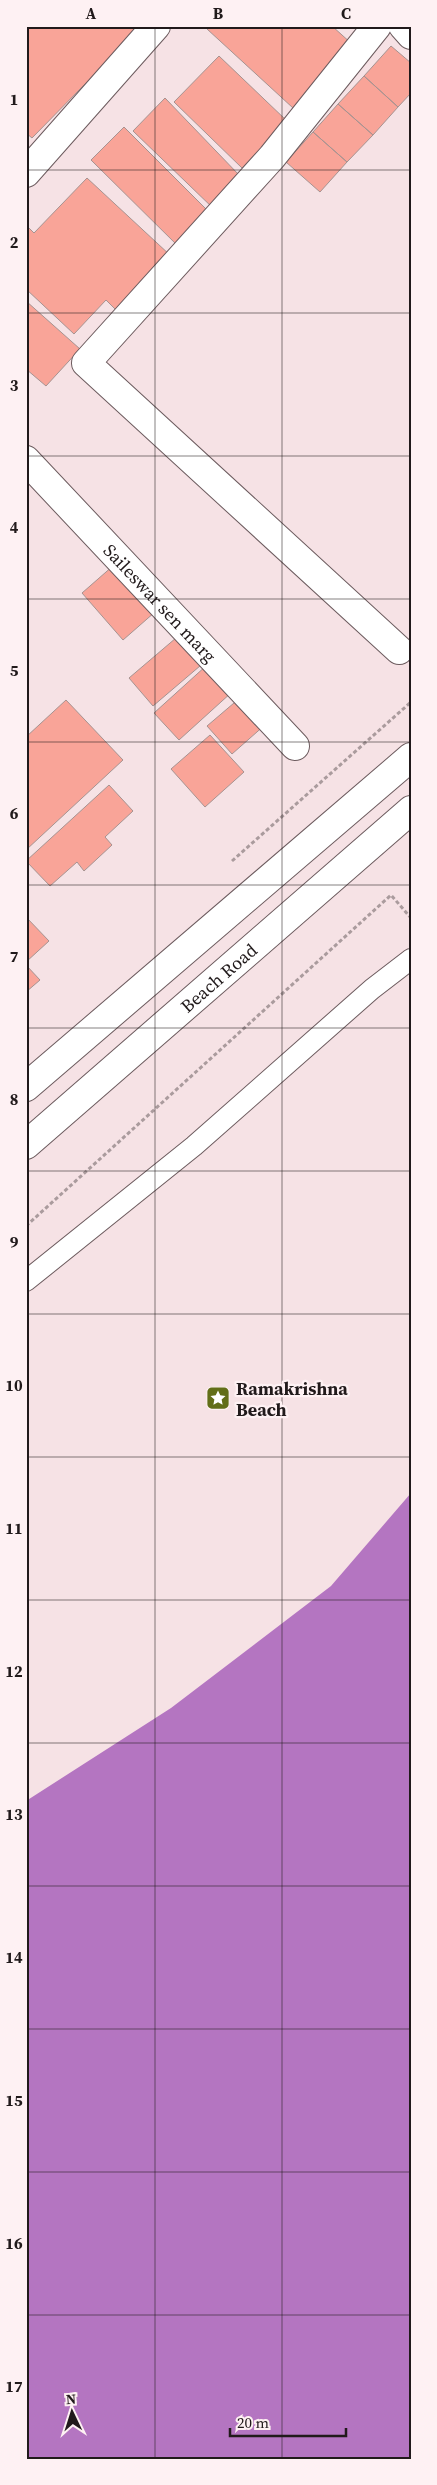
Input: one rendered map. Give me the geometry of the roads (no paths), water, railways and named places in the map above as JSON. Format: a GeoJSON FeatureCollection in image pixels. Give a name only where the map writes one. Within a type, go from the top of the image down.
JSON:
{"type":"FeatureCollection","features":[{"type":"Feature","properties":{"kind":"street"},"geometry":{"type":"LineString","coordinates":[[26,172],[156,26]]}},
{"type":"Feature","properties":{"kind":"street"},"geometry":{"type":"LineString","coordinates":[[377,26],[272,157],[86,363],[399,650]]}},
{"type":"Feature","properties":{"kind":"street"},"geometry":{"type":"LineString","coordinates":[[403,26],[411,35]]}},
{"type":"Feature","properties":{"kind":"street","name":"Saileswar sen marg"},"geometry":{"type":"LineString","coordinates":[[26,460],[295,746]]}},
{"type":"Feature","properties":{"kind":"street"},"geometry":{"type":"LineString","coordinates":[[26,1087],[411,757]]}},
{"type":"Feature","properties":{"kind":"street","name":"Beach Road"},"geometry":{"type":"LineString","coordinates":[[26,1145],[411,810]]}},
{"type":"Feature","properties":{"kind":"lane"},"geometry":{"type":"LineString","coordinates":[[26,1281],[194,1146],[372,990],[411,959]]}},
{"type":"Feature","properties":{"kind":"place","name":"Ramakrishna Beach"},"geometry":{"type":"Point","coordinates":[218,1398]}}]}
